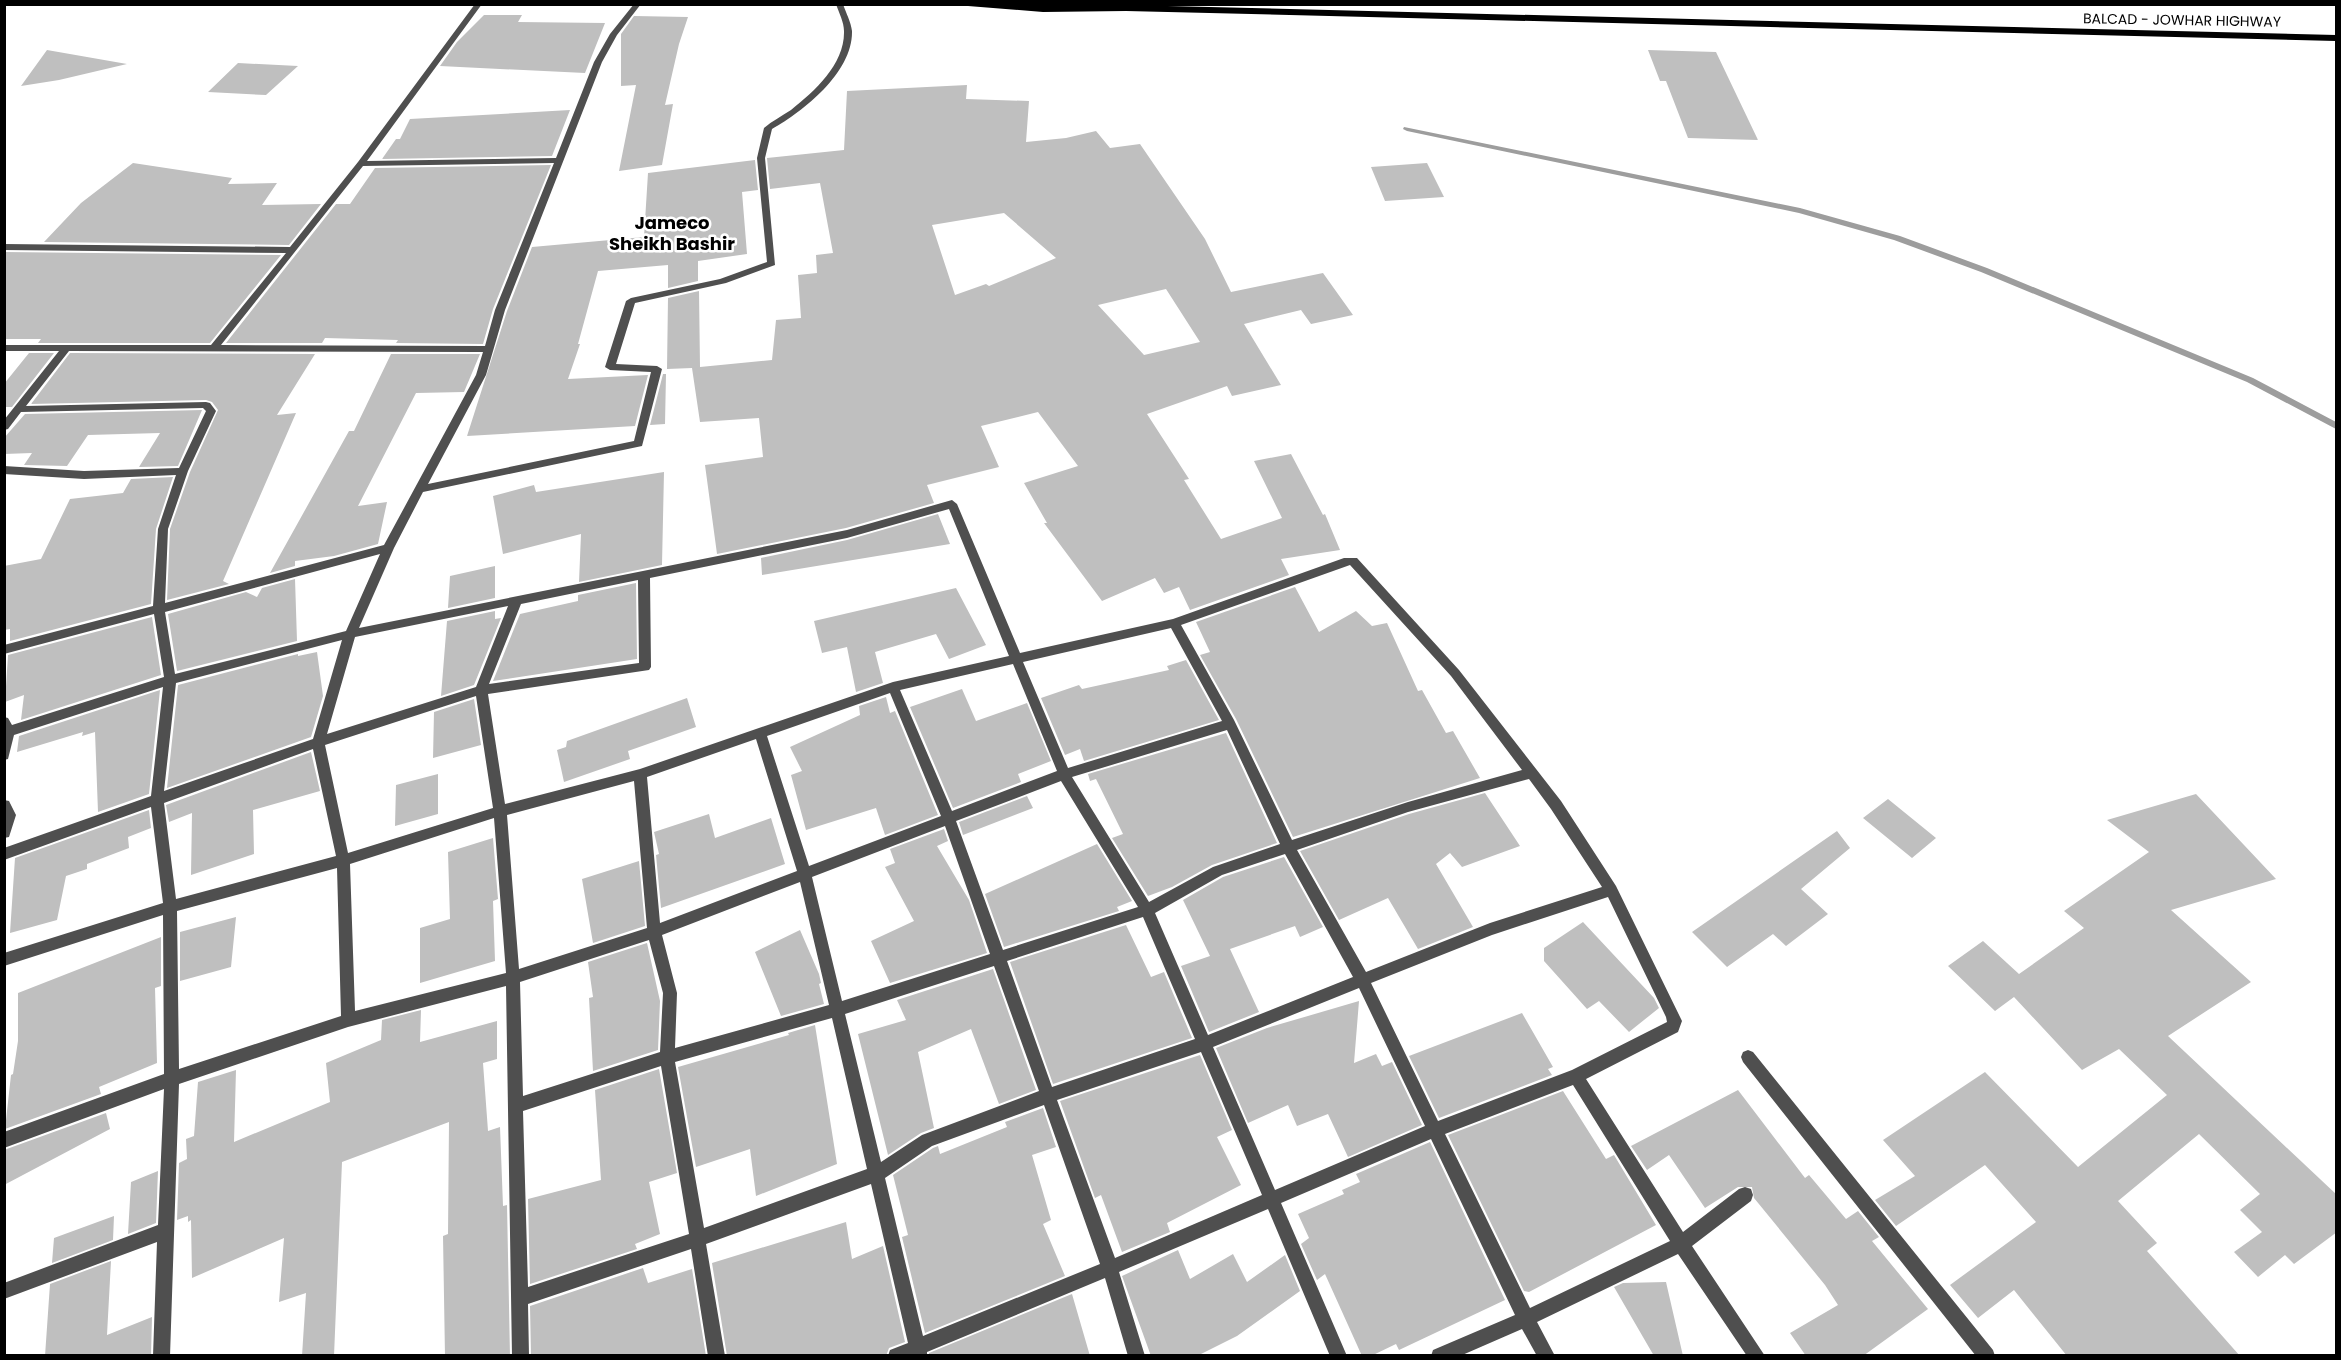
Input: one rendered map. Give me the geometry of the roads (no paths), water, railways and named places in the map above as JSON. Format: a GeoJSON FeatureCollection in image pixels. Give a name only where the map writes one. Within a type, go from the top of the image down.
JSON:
{"type":"FeatureCollection","features":[{"type":"Feature","properties":{"kind":"main road","name":"BALCAD - JOWHAR HIGHWAY"},"geometry":{"type":"LineString","coordinates":[[947,4],[2337,38]]}},
{"type":"Feature","properties":{"kind":"street"},"geometry":{"type":"LineString","coordinates":[[214,347],[361,164],[479,4]]}},
{"type":"Feature","properties":{"kind":"street"},"geometry":{"type":"LineString","coordinates":[[348,1020],[343,860],[318,742],[350,634],[388,548],[481,375],[500,310],[598,62],[614,34],[638,4]]}},
{"type":"Feature","properties":{"kind":"street"},"geometry":{"type":"LineString","coordinates":[[420,489],[638,444],[657,369],[610,367],[631,301],[723,281],[772,263],[761,159],[768,128],[779,123],[820,88],[838,66],[849,32],[839,4]]}},
{"type":"Feature","properties":{"kind":"street"},"geometry":{"type":"LineString","coordinates":[[361,164],[558,160]]}},
{"type":"Feature","properties":{"kind":"street"},"geometry":{"type":"LineString","coordinates":[[4,247],[291,250]]}},
{"type":"Feature","properties":{"kind":"street"},"geometry":{"type":"LineString","coordinates":[[4,348],[64,350],[214,347],[488,349]]}},
{"type":"Feature","properties":{"kind":"street"},"geometry":{"type":"LineString","coordinates":[[4,427],[64,350]]}},
{"type":"Feature","properties":{"kind":"street"},"geometry":{"type":"LineString","coordinates":[[19,409],[206,405],[211,411],[183,471],[163,529],[159,609],[170,680],[157,800],[170,907],[172,1079],[161,1356]]}},
{"type":"Feature","properties":{"kind":"street"},"geometry":{"type":"LineString","coordinates":[[4,470],[84,475],[183,471]]}},
{"type":"Feature","properties":{"kind":"street"},"geometry":{"type":"LineString","coordinates":[[4,755],[6,729],[170,680],[350,634],[846,534],[952,504],[1064,774],[1147,910],[1339,1356]]}},
{"type":"Feature","properties":{"kind":"street"},"geometry":{"type":"LineString","coordinates":[[4,650],[388,548]]}},
{"type":"Feature","properties":{"kind":"street"},"geometry":{"type":"LineString","coordinates":[[4,960],[170,907],[343,860],[500,811],[640,774],[893,687],[1174,623],[1353,561],[1455,673],[1556,806],[1611,890],[1675,1021],[1673,1027],[1576,1076],[1435,1130],[1272,1197],[918,1352],[896,1356]]}},
{"type":"Feature","properties":{"kind":"street"},"geometry":{"type":"LineString","coordinates":[[4,854],[318,742],[481,690],[645,667],[644,574]]}},
{"type":"Feature","properties":{"kind":"street"},"geometry":{"type":"LineString","coordinates":[[516,601],[481,690],[500,811],[513,978],[521,1356]]}},
{"type":"Feature","properties":{"kind":"street"},"geometry":{"type":"LineString","coordinates":[[1174,623],[1230,724],[1289,849],[1363,981],[1526,1318],[1547,1356]]}},
{"type":"Feature","properties":{"kind":"street"},"geometry":{"type":"LineString","coordinates":[[893,687],[948,817],[999,956],[1110,1268],[1137,1356]]}},
{"type":"Feature","properties":{"kind":"street"},"geometry":{"type":"LineString","coordinates":[[4,1140],[172,1079],[348,1020],[513,978],[654,932],[1064,774],[1230,724]]}},
{"type":"Feature","properties":{"kind":"street"},"geometry":{"type":"LineString","coordinates":[[760,734],[805,874],[878,1173],[918,1352]]}},
{"type":"Feature","properties":{"kind":"street"},"geometry":{"type":"LineString","coordinates":[[516,1106],[667,1058],[839,1009],[1147,910],[1218,872],[1408,807],[1532,773]]}},
{"type":"Feature","properties":{"kind":"street"},"geometry":{"type":"LineString","coordinates":[[640,774],[654,932],[670,993],[667,1058],[717,1356]]}},
{"type":"Feature","properties":{"kind":"street"},"geometry":{"type":"LineString","coordinates":[[4,805],[9,815],[4,833]]}},
{"type":"Feature","properties":{"kind":"street"},"geometry":{"type":"LineString","coordinates":[[520,1298],[697,1239],[878,1173],[927,1140],[1047,1096],[1205,1043],[1490,929],[1611,890]]}},
{"type":"Feature","properties":{"kind":"street"},"geometry":{"type":"LineString","coordinates":[[1748,1057],[1987,1356]]}},
{"type":"Feature","properties":{"kind":"street"},"geometry":{"type":"LineString","coordinates":[[1576,1076],[1681,1244],[1757,1356]]}},
{"type":"Feature","properties":{"kind":"street"},"geometry":{"type":"LineString","coordinates":[[1439,1356],[1526,1318],[1681,1244],[1745,1195]]}},
{"type":"Feature","properties":{"kind":"street"},"geometry":{"type":"LineString","coordinates":[[4,1291],[165,1231]]}},
{"type":"Feature","properties":{"kind":"waterway"},"geometry":{"type":"LineString","coordinates":[[1407,129],[1800,211],[1897,238],[1984,270],[2250,380],[2336,426]]}},
{"type":"Feature","properties":{"kind":"district","name":"Jameco Sheikh Bashir"},"geometry":{"type":"Point","coordinates":[672,232]}}]}
